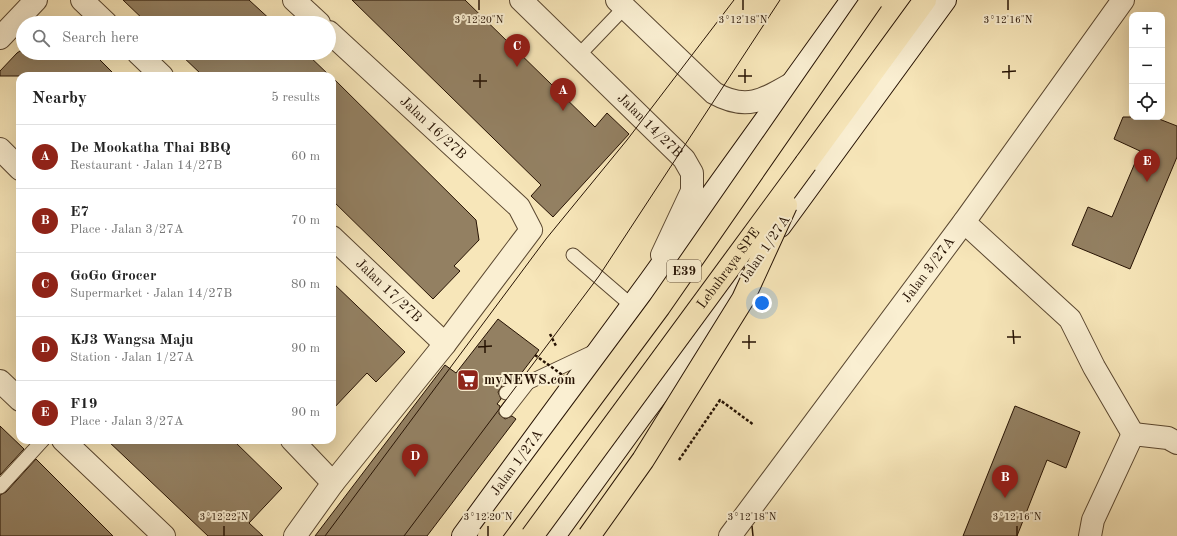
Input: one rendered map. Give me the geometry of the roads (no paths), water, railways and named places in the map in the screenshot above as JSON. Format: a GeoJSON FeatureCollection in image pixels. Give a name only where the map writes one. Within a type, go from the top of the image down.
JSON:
{"type":"FeatureCollection","features":[{"type":"Feature","properties":{"kind":"highway","name":"E39"},"geometry":{"type":"LineString","coordinates":[[489,536],[659,307],[872,0]]}},
{"type":"Feature","properties":{"kind":"highway","name":"Lebuhraya SPE"},"geometry":{"type":"LineString","coordinates":[[532,536],[925,0]]}},
{"type":"Feature","properties":{"kind":"highway"},"geometry":{"type":"LineString","coordinates":[[589,536],[643,460],[743,299],[806,163]]}},
{"type":"Feature","properties":{"kind":"street"},"geometry":{"type":"LineString","coordinates":[[21,16],[36,0]]}},
{"type":"Feature","properties":{"kind":"street"},"geometry":{"type":"LineString","coordinates":[[82,0],[99,16]]}},
{"type":"Feature","properties":{"kind":"street"},"geometry":{"type":"LineString","coordinates":[[294,0],[311,16]]}},
{"type":"Feature","properties":{"kind":"street","name":"Jalan 14/27B"},"geometry":{"type":"LineString","coordinates":[[521,0],[684,159],[692,173],[692,191],[650,281]]}},
{"type":"Feature","properties":{"kind":"street","name":"Jalan 1/27A"},"geometry":{"type":"LineString","coordinates":[[463,536],[650,281],[852,0]]}},
{"type":"Feature","properties":{"kind":"street","name":"Jalan 1/27A"},"geometry":{"type":"LineString","coordinates":[[554,536],[640,417],[744,281],[763,249],[945,0]]}},
{"type":"Feature","properties":{"kind":"street","name":"Jalan 3/27A"},"geometry":{"type":"LineString","coordinates":[[730,536],[964,222],[1123,0]]}},
{"type":"Feature","properties":{"kind":"street"},"geometry":{"type":"LineString","coordinates":[[621,4],[714,93],[727,100],[754,102],[768,98],[793,83]]}},
{"type":"Feature","properties":{"kind":"street"},"geometry":{"type":"LineString","coordinates":[[0,38],[16,21]]}},
{"type":"Feature","properties":{"kind":"street","name":"Jalan 16/27B"},"geometry":{"type":"LineString","coordinates":[[336,38],[519,207],[531,230],[445,344]]}},
{"type":"Feature","properties":{"kind":"street"},"geometry":{"type":"LineString","coordinates":[[145,60],[158,72]]}},
{"type":"Feature","properties":{"kind":"street"},"geometry":{"type":"LineString","coordinates":[[0,149],[16,165]]}},
{"type":"Feature","properties":{"kind":"street"},"geometry":{"type":"LineString","coordinates":[[964,222],[1070,319],[1094,367],[1133,434]]}},
{"type":"Feature","properties":{"kind":"street","name":"Jalan 17/27B"},"geometry":{"type":"LineString","coordinates":[[336,241],[445,344]]}},
{"type":"Feature","properties":{"kind":"street"},"geometry":{"type":"LineString","coordinates":[[295,536],[333,483],[445,344]]}},
{"type":"Feature","properties":{"kind":"street"},"geometry":{"type":"LineString","coordinates":[[0,381],[16,396]]}},
{"type":"Feature","properties":{"kind":"street"},"geometry":{"type":"LineString","coordinates":[[1133,434],[1168,438],[1177,443]]}},
{"type":"Feature","properties":{"kind":"street"},"geometry":{"type":"LineString","coordinates":[[1090,536],[1093,520],[1133,434]]}},
{"type":"Feature","properties":{"kind":"street"},"geometry":{"type":"LineString","coordinates":[[67,444],[164,536]]}},
{"type":"Feature","properties":{"kind":"street"},"geometry":{"type":"LineString","coordinates":[[296,444],[333,483]]}},
{"type":"Feature","properties":{"kind":"lane"},"geometry":{"type":"LineString","coordinates":[[578,56],[621,4]]}},
{"type":"Feature","properties":{"kind":"lane"},"geometry":{"type":"LineString","coordinates":[[573,255],[631,305]]}},
{"type":"Feature","properties":{"kind":"lane"},"geometry":{"type":"LineString","coordinates":[[506,393],[600,349]]}},
{"type":"Feature","properties":{"kind":"lane"},"geometry":{"type":"LineString","coordinates":[[506,411],[528,383]]}},
{"type":"Feature","properties":{"kind":"lane"},"geometry":{"type":"LineString","coordinates":[[0,487],[39,444]]}},
{"type":"Feature","properties":{"kind":"tram line"},"geometry":{"type":"LineString","coordinates":[[325,536],[546,239],[627,140],[734,0]]}},
{"type":"Feature","properties":{"kind":"tram line"},"geometry":{"type":"LineString","coordinates":[[404,536],[599,276],[780,0]]}},
{"type":"Feature","properties":{"kind":"place","name":"GoGo Grocer"},"geometry":{"type":"Point","coordinates":[517,67]}},
{"type":"Feature","properties":{"kind":"place","name":"De Mookatha Thai BBQ"},"geometry":{"type":"Point","coordinates":[563,111]}},
{"type":"Feature","properties":{"kind":"place","name":"F19"},"geometry":{"type":"Point","coordinates":[1147,182]}},
{"type":"Feature","properties":{"kind":"place","name":"myNEWS.com"},"geometry":{"type":"Point","coordinates":[468,380]}},
{"type":"Feature","properties":{"kind":"place","name":"KJ3 Wangsa Maju"},"geometry":{"type":"Point","coordinates":[415,477]}},
{"type":"Feature","properties":{"kind":"place","name":"E7"},"geometry":{"type":"Point","coordinates":[1005,498]}}]}
